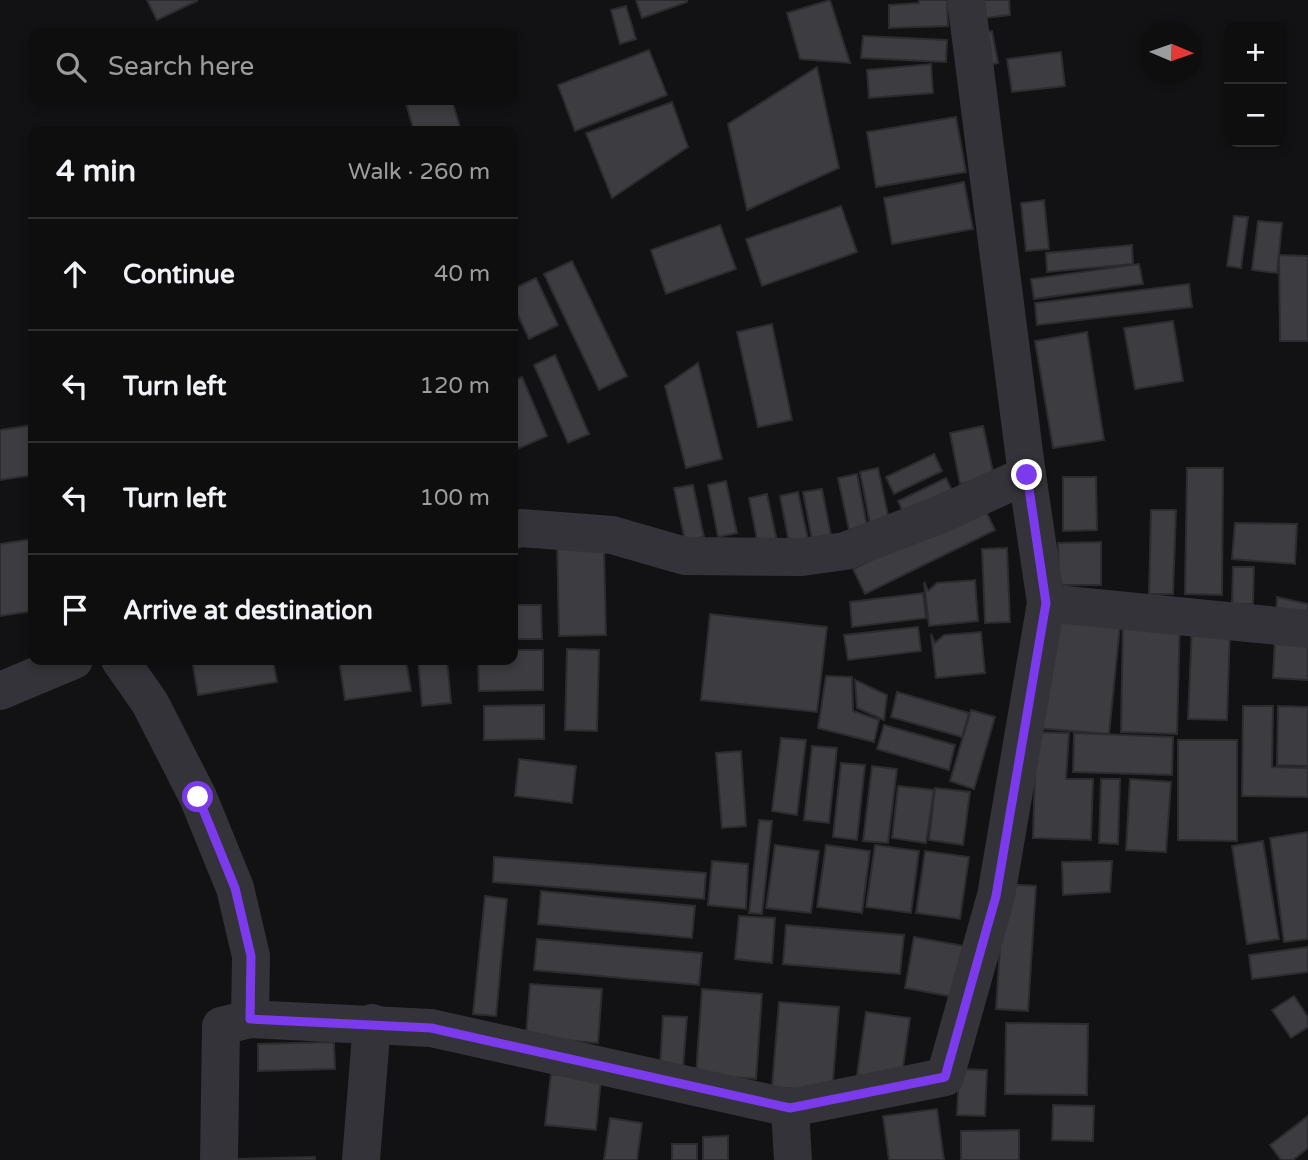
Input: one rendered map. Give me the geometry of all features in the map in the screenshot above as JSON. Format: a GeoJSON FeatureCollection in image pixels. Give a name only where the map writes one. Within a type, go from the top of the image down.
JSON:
{"type":"FeatureCollection","features":[{"type":"Feature","properties":{"kind":"street"},"geometry":{"type":"LineString","coordinates":[[219,1160],[221,1026],[250,1019],[431,1028],[790,1108],[945,1077],[996,896],[1046,603],[966,0]]}},
{"type":"Feature","properties":{"kind":"street"},"geometry":{"type":"LineString","coordinates":[[518,529],[612,535],[685,555],[802,556],[845,551],[939,515],[1027,475]]}},
{"type":"Feature","properties":{"kind":"street"},"geometry":{"type":"LineString","coordinates":[[1046,603],[1308,629]]}},
{"type":"Feature","properties":{"kind":"street"},"geometry":{"type":"LineString","coordinates":[[0,691],[62,665]]}},
{"type":"Feature","properties":{"kind":"street"},"geometry":{"type":"LineString","coordinates":[[123,665],[150,703],[198,797],[235,888],[251,956],[250,1019]]}},
{"type":"Feature","properties":{"kind":"street"},"geometry":{"type":"LineString","coordinates":[[361,1160],[372,1023]]}},
{"type":"Feature","properties":{"kind":"street"},"geometry":{"type":"LineString","coordinates":[[790,1108],[793,1160]]}},
{"type":"Feature","properties":{"kind":"building"},"geometry":{"type":"Polygon","coordinates":[[[147,0],[197,0],[197,1],[157,20],[147,0]]]}},
{"type":"Feature","properties":{"kind":"building"},"geometry":{"type":"Polygon","coordinates":[[[636,0],[687,0],[687,2],[642,18],[636,0]]]}},
{"type":"Feature","properties":{"kind":"building"},"geometry":{"type":"Polygon","coordinates":[[[830,0],[850,63],[800,59],[787,13],[830,0]]]}},
{"type":"Feature","properties":{"kind":"building"},"geometry":{"type":"Polygon","coordinates":[[[919,0],[947,0],[948,26],[889,28],[889,5],[919,3],[919,0]]]}},
{"type":"Feature","properties":{"kind":"building"},"geometry":{"type":"Polygon","coordinates":[[[983,0],[1009,0],[1010,15],[985,18],[983,0]]]}},
{"type":"Feature","properties":{"kind":"building"},"geometry":{"type":"Polygon","coordinates":[[[626,6],[636,39],[620,44],[611,10],[626,6]]]}},
{"type":"Feature","properties":{"kind":"building"},"geometry":{"type":"Polygon","coordinates":[[[992,31],[998,63],[981,66],[975,33],[992,31]]]}},
{"type":"Feature","properties":{"kind":"building"},"geometry":{"type":"Polygon","coordinates":[[[863,36],[947,40],[946,62],[861,58],[863,36]]]}},
{"type":"Feature","properties":{"kind":"building"},"geometry":{"type":"Polygon","coordinates":[[[649,50],[667,95],[575,131],[558,85],[649,50]]]}},
{"type":"Feature","properties":{"kind":"building"},"geometry":{"type":"Polygon","coordinates":[[[1061,52],[1065,86],[1012,92],[1007,59],[1061,52]]]}},
{"type":"Feature","properties":{"kind":"building"},"geometry":{"type":"Polygon","coordinates":[[[931,64],[933,93],[869,98],[867,70],[931,64]]]}},
{"type":"Feature","properties":{"kind":"building"},"geometry":{"type":"Polygon","coordinates":[[[817,67],[839,168],[747,210],[728,124],[817,67]]]}},
{"type":"Feature","properties":{"kind":"building"},"geometry":{"type":"Polygon","coordinates":[[[672,102],[688,147],[612,198],[586,133],[672,102]]]}},
{"type":"Feature","properties":{"kind":"building"},"geometry":{"type":"Polygon","coordinates":[[[406,105],[453,105],[460,126],[413,126],[406,105]]]}},
{"type":"Feature","properties":{"kind":"building"},"geometry":{"type":"Polygon","coordinates":[[[956,117],[966,172],[876,187],[867,132],[956,117]]]}},
{"type":"Feature","properties":{"kind":"building"},"geometry":{"type":"Polygon","coordinates":[[[964,182],[973,229],[892,244],[884,198],[964,182]]]}},
{"type":"Feature","properties":{"kind":"building"},"geometry":{"type":"Polygon","coordinates":[[[1044,200],[1049,249],[1026,251],[1021,203],[1044,200]]]}},
{"type":"Feature","properties":{"kind":"building"},"geometry":{"type":"Polygon","coordinates":[[[841,206],[857,252],[762,286],[746,239],[841,206]]]}},
{"type":"Feature","properties":{"kind":"building"},"geometry":{"type":"Polygon","coordinates":[[[1234,216],[1248,217],[1241,268],[1227,266],[1234,216]]]}},
{"type":"Feature","properties":{"kind":"building"},"geometry":{"type":"Polygon","coordinates":[[[1258,221],[1282,223],[1277,273],[1252,270],[1258,221]]]}},
{"type":"Feature","properties":{"kind":"building"},"geometry":{"type":"Polygon","coordinates":[[[720,225],[736,269],[666,294],[651,250],[720,225]]]}},
{"type":"Feature","properties":{"kind":"building"},"geometry":{"type":"Polygon","coordinates":[[[1132,245],[1133,264],[1047,272],[1046,253],[1132,245]]]}},
{"type":"Feature","properties":{"kind":"building"},"geometry":{"type":"Polygon","coordinates":[[[1279,255],[1308,256],[1308,341],[1280,341],[1279,255]]]}},
{"type":"Feature","properties":{"kind":"building"},"geometry":{"type":"Polygon","coordinates":[[[572,261],[627,376],[599,390],[544,274],[572,261]]]}},
{"type":"Feature","properties":{"kind":"building"},"geometry":{"type":"Polygon","coordinates":[[[1139,264],[1143,284],[1034,299],[1031,279],[1139,264]]]}},
{"type":"Feature","properties":{"kind":"building"},"geometry":{"type":"Polygon","coordinates":[[[536,278],[558,325],[529,339],[518,316],[518,287],[536,278]]]}},
{"type":"Feature","properties":{"kind":"building"},"geometry":{"type":"Polygon","coordinates":[[[1189,284],[1192,307],[1037,325],[1035,303],[1189,284]]]}},
{"type":"Feature","properties":{"kind":"building"},"geometry":{"type":"Polygon","coordinates":[[[1173,321],[1183,381],[1135,389],[1124,328],[1173,321]]]}},
{"type":"Feature","properties":{"kind":"building"},"geometry":{"type":"Polygon","coordinates":[[[772,324],[792,420],[758,427],[737,332],[772,324]]]}},
{"type":"Feature","properties":{"kind":"building"},"geometry":{"type":"Polygon","coordinates":[[[1087,332],[1104,440],[1053,448],[1035,341],[1087,332]]]}},
{"type":"Feature","properties":{"kind":"building"},"geometry":{"type":"Polygon","coordinates":[[[555,355],[589,434],[568,443],[534,365],[555,355]]]}},
{"type":"Feature","properties":{"kind":"building"},"geometry":{"type":"Polygon","coordinates":[[[698,363],[722,459],[686,468],[665,386],[698,363]]]}},
{"type":"Feature","properties":{"kind":"building"},"geometry":{"type":"Polygon","coordinates":[[[522,377],[547,436],[518,449],[518,379],[522,377]]]}},
{"type":"Feature","properties":{"kind":"building"},"geometry":{"type":"Polygon","coordinates":[[[28,426],[28,476],[0,480],[0,430],[28,426]]]}},
{"type":"Feature","properties":{"kind":"building"},"geometry":{"type":"Polygon","coordinates":[[[983,426],[994,476],[960,484],[950,433],[983,426]]]}},
{"type":"Feature","properties":{"kind":"building"},"geometry":{"type":"Polygon","coordinates":[[[934,454],[942,471],[894,494],[886,477],[934,454]]]}},
{"type":"Feature","properties":{"kind":"building"},"geometry":{"type":"Polygon","coordinates":[[[878,468],[889,520],[870,524],[860,472],[878,468]]]}},
{"type":"Feature","properties":{"kind":"building"},"geometry":{"type":"Polygon","coordinates":[[[1187,468],[1223,468],[1222,595],[1185,594],[1187,468]]]}},
{"type":"Feature","properties":{"kind":"building"},"geometry":{"type":"Polygon","coordinates":[[[857,474],[867,526],[849,530],[838,478],[857,474]]]}},
{"type":"Feature","properties":{"kind":"building"},"geometry":{"type":"Polygon","coordinates":[[[1063,477],[1096,477],[1097,530],[1063,531],[1063,477]]]}},
{"type":"Feature","properties":{"kind":"building"},"geometry":{"type":"Polygon","coordinates":[[[946,478],[954,495],[906,518],[898,501],[946,478]]]}},
{"type":"Feature","properties":{"kind":"building"},"geometry":{"type":"Polygon","coordinates":[[[726,481],[737,533],[718,537],[708,485],[726,481]]]}},
{"type":"Feature","properties":{"kind":"building"},"geometry":{"type":"Polygon","coordinates":[[[693,485],[704,537],[685,541],[674,488],[693,485]]]}},
{"type":"Feature","properties":{"kind":"building"},"geometry":{"type":"Polygon","coordinates":[[[822,489],[832,541],[813,545],[803,492],[822,489]]]}},
{"type":"Feature","properties":{"kind":"building"},"geometry":{"type":"Polygon","coordinates":[[[798,492],[809,544],[790,548],[780,496],[798,492]]]}},
{"type":"Feature","properties":{"kind":"building"},"geometry":{"type":"Polygon","coordinates":[[[767,494],[778,546],[759,550],[749,498],[767,494]]]}},
{"type":"Feature","properties":{"kind":"building"},"geometry":{"type":"Polygon","coordinates":[[[983,505],[995,530],[865,594],[853,569],[983,505]]]}},
{"type":"Feature","properties":{"kind":"building"},"geometry":{"type":"Polygon","coordinates":[[[1151,510],[1176,510],[1173,594],[1149,594],[1151,510]]]}},
{"type":"Feature","properties":{"kind":"building"},"geometry":{"type":"Polygon","coordinates":[[[1235,523],[1297,524],[1295,564],[1232,559],[1235,523]]]}},
{"type":"Feature","properties":{"kind":"building"},"geometry":{"type":"Polygon","coordinates":[[[557,538],[604,548],[606,635],[559,636],[557,538]]]}},
{"type":"Feature","properties":{"kind":"building"},"geometry":{"type":"Polygon","coordinates":[[[28,540],[28,612],[0,616],[0,544],[28,540]]]}},
{"type":"Feature","properties":{"kind":"building"},"geometry":{"type":"Polygon","coordinates":[[[1101,542],[1101,585],[1059,585],[1058,543],[1101,542]]]}},
{"type":"Feature","properties":{"kind":"building"},"geometry":{"type":"Polygon","coordinates":[[[1007,548],[1010,622],[985,623],[982,549],[1007,548]]]}},
{"type":"Feature","properties":{"kind":"building"},"geometry":{"type":"Polygon","coordinates":[[[1233,567],[1254,567],[1253,604],[1232,604],[1233,567]]]}},
{"type":"Feature","properties":{"kind":"building"},"geometry":{"type":"Polygon","coordinates":[[[975,580],[978,621],[929,626],[924,582],[928,591],[937,583],[975,580]]]}},
{"type":"Feature","properties":{"kind":"building"},"geometry":{"type":"Polygon","coordinates":[[[923,593],[926,618],[852,627],[850,602],[923,593]]]}},
{"type":"Feature","properties":{"kind":"building"},"geometry":{"type":"Polygon","coordinates":[[[1277,597],[1308,604],[1308,680],[1273,678],[1277,597]]]}},
{"type":"Feature","properties":{"kind":"building"},"geometry":{"type":"Polygon","coordinates":[[[518,605],[541,605],[542,639],[518,639],[518,605]]]}},
{"type":"Feature","properties":{"kind":"building"},"geometry":{"type":"Polygon","coordinates":[[[1047,609],[1121,616],[1109,734],[1035,728],[1047,609]]]}},
{"type":"Feature","properties":{"kind":"building"},"geometry":{"type":"Polygon","coordinates":[[[710,614],[827,627],[817,712],[701,700],[710,614]]]}},
{"type":"Feature","properties":{"kind":"building"},"geometry":{"type":"Polygon","coordinates":[[[1123,618],[1180,618],[1177,734],[1121,732],[1123,618]]]}},
{"type":"Feature","properties":{"kind":"building"},"geometry":{"type":"Polygon","coordinates":[[[1192,626],[1230,627],[1227,720],[1188,719],[1192,626]]]}},
{"type":"Feature","properties":{"kind":"building"},"geometry":{"type":"Polygon","coordinates":[[[918,627],[921,651],[848,660],[844,635],[918,627]]]}},
{"type":"Feature","properties":{"kind":"building"},"geometry":{"type":"Polygon","coordinates":[[[981,632],[985,673],[936,678],[931,634],[935,643],[944,635],[981,632]]]}},
{"type":"Feature","properties":{"kind":"building"},"geometry":{"type":"Polygon","coordinates":[[[567,649],[599,650],[597,731],[565,730],[567,649]]]}},
{"type":"Feature","properties":{"kind":"building"},"geometry":{"type":"Polygon","coordinates":[[[518,650],[543,650],[543,690],[479,691],[478,665],[518,665],[518,650]]]}},
{"type":"Feature","properties":{"kind":"building"},"geometry":{"type":"Polygon","coordinates":[[[193,665],[274,665],[277,682],[198,695],[193,665]]]}},
{"type":"Feature","properties":{"kind":"building"},"geometry":{"type":"Polygon","coordinates":[[[340,665],[407,665],[411,691],[345,700],[340,665]]]}},
{"type":"Feature","properties":{"kind":"building"},"geometry":{"type":"Polygon","coordinates":[[[418,665],[447,665],[451,703],[422,706],[418,665]]]}},
{"type":"Feature","properties":{"kind":"building"},"geometry":{"type":"Polygon","coordinates":[[[826,676],[852,677],[853,711],[879,720],[874,742],[818,728],[826,676]]]}},
{"type":"Feature","properties":{"kind":"building"},"geometry":{"type":"Polygon","coordinates":[[[855,680],[887,695],[884,720],[857,708],[855,680]]]}},
{"type":"Feature","properties":{"kind":"building"},"geometry":{"type":"Polygon","coordinates":[[[897,692],[969,713],[962,737],[891,717],[897,692]]]}},
{"type":"Feature","properties":{"kind":"building"},"geometry":{"type":"Polygon","coordinates":[[[544,705],[544,739],[484,740],[484,706],[544,705]]]}},
{"type":"Feature","properties":{"kind":"building"},"geometry":{"type":"Polygon","coordinates":[[[1243,706],[1273,706],[1272,767],[1308,768],[1308,797],[1242,796],[1243,706]]]}},
{"type":"Feature","properties":{"kind":"building"},"geometry":{"type":"Polygon","coordinates":[[[1278,706],[1308,707],[1308,766],[1277,765],[1278,706]]]}},
{"type":"Feature","properties":{"kind":"building"},"geometry":{"type":"Polygon","coordinates":[[[971,710],[995,717],[974,789],[950,781],[971,710]]]}},
{"type":"Feature","properties":{"kind":"building"},"geometry":{"type":"Polygon","coordinates":[[[884,725],[955,745],[949,770],[877,749],[884,725]]]}},
{"type":"Feature","properties":{"kind":"building"},"geometry":{"type":"Polygon","coordinates":[[[1036,732],[1069,733],[1066,779],[1093,779],[1091,840],[1033,838],[1036,732]]]}},
{"type":"Feature","properties":{"kind":"building"},"geometry":{"type":"Polygon","coordinates":[[[1074,733],[1173,737],[1172,775],[1073,772],[1074,733]]]}},
{"type":"Feature","properties":{"kind":"building"},"geometry":{"type":"Polygon","coordinates":[[[781,738],[806,740],[797,815],[772,811],[781,738]]]}},
{"type":"Feature","properties":{"kind":"building"},"geometry":{"type":"Polygon","coordinates":[[[1178,740],[1237,740],[1237,841],[1178,840],[1178,740]]]}},
{"type":"Feature","properties":{"kind":"building"},"geometry":{"type":"Polygon","coordinates":[[[812,746],[837,748],[829,823],[804,820],[812,746]]]}},
{"type":"Feature","properties":{"kind":"building"},"geometry":{"type":"Polygon","coordinates":[[[741,751],[746,826],[722,828],[716,753],[741,751]]]}},
{"type":"Feature","properties":{"kind":"building"},"geometry":{"type":"Polygon","coordinates":[[[519,759],[576,766],[572,803],[515,796],[519,759]]]}},
{"type":"Feature","properties":{"kind":"building"},"geometry":{"type":"Polygon","coordinates":[[[841,763],[865,765],[857,840],[833,837],[841,763]]]}},
{"type":"Feature","properties":{"kind":"building"},"geometry":{"type":"Polygon","coordinates":[[[872,766],[897,769],[888,843],[863,841],[872,766]]]}},
{"type":"Feature","properties":{"kind":"building"},"geometry":{"type":"Polygon","coordinates":[[[1101,779],[1120,779],[1118,844],[1099,843],[1101,779]]]}},
{"type":"Feature","properties":{"kind":"building"},"geometry":{"type":"Polygon","coordinates":[[[1130,779],[1171,782],[1166,852],[1126,850],[1130,779]]]}},
{"type":"Feature","properties":{"kind":"building"},"geometry":{"type":"Polygon","coordinates":[[[898,786],[934,790],[926,843],[892,838],[898,786]]]}},
{"type":"Feature","properties":{"kind":"building"},"geometry":{"type":"Polygon","coordinates":[[[935,788],[970,792],[963,845],[929,840],[935,788]]]}},
{"type":"Feature","properties":{"kind":"building"},"geometry":{"type":"Polygon","coordinates":[[[759,820],[772,821],[762,914],[749,913],[759,820]]]}},
{"type":"Feature","properties":{"kind":"building"},"geometry":{"type":"Polygon","coordinates":[[[1308,832],[1308,939],[1284,942],[1270,838],[1308,832]]]}},
{"type":"Feature","properties":{"kind":"building"},"geometry":{"type":"Polygon","coordinates":[[[1263,841],[1279,939],[1247,944],[1232,846],[1263,841]]]}},
{"type":"Feature","properties":{"kind":"building"},"geometry":{"type":"Polygon","coordinates":[[[775,845],[819,851],[811,913],[766,908],[775,845]]]}},
{"type":"Feature","properties":{"kind":"building"},"geometry":{"type":"Polygon","coordinates":[[[826,845],[870,851],[862,913],[817,907],[826,845]]]}},
{"type":"Feature","properties":{"kind":"building"},"geometry":{"type":"Polygon","coordinates":[[[875,845],[919,851],[911,913],[866,907],[875,845]]]}},
{"type":"Feature","properties":{"kind":"building"},"geometry":{"type":"Polygon","coordinates":[[[925,851],[969,857],[960,919],[916,913],[925,851]]]}},
{"type":"Feature","properties":{"kind":"building"},"geometry":{"type":"Polygon","coordinates":[[[494,857],[706,873],[704,899],[493,882],[494,857]]]}},
{"type":"Feature","properties":{"kind":"building"},"geometry":{"type":"Polygon","coordinates":[[[712,861],[748,864],[746,909],[708,905],[712,861]]]}},
{"type":"Feature","properties":{"kind":"building"},"geometry":{"type":"Polygon","coordinates":[[[1112,861],[1110,892],[1063,895],[1062,862],[1112,861]]]}},
{"type":"Feature","properties":{"kind":"building"},"geometry":{"type":"Polygon","coordinates":[[[1004,884],[1036,886],[1028,1011],[996,1009],[1004,884]]]}},
{"type":"Feature","properties":{"kind":"building"},"geometry":{"type":"Polygon","coordinates":[[[541,891],[695,906],[692,938],[538,924],[541,891]]]}},
{"type":"Feature","properties":{"kind":"building"},"geometry":{"type":"Polygon","coordinates":[[[485,896],[507,899],[496,1016],[473,1014],[485,896]]]}},
{"type":"Feature","properties":{"kind":"building"},"geometry":{"type":"Polygon","coordinates":[[[739,916],[775,918],[772,963],[735,959],[739,916]]]}},
{"type":"Feature","properties":{"kind":"building"},"geometry":{"type":"Polygon","coordinates":[[[786,925],[904,935],[900,974],[783,964],[786,925]]]}},
{"type":"Feature","properties":{"kind":"building"},"geometry":{"type":"Polygon","coordinates":[[[914,937],[964,946],[954,997],[905,988],[914,937]]]}},
{"type":"Feature","properties":{"kind":"building"},"geometry":{"type":"Polygon","coordinates":[[[537,939],[702,953],[699,985],[534,970],[537,939]]]}},
{"type":"Feature","properties":{"kind":"building"},"geometry":{"type":"Polygon","coordinates":[[[1308,947],[1308,972],[1252,979],[1249,955],[1308,947]]]}},
{"type":"Feature","properties":{"kind":"building"},"geometry":{"type":"Polygon","coordinates":[[[530,984],[602,989],[598,1043],[526,1037],[530,984]]]}},
{"type":"Feature","properties":{"kind":"building"},"geometry":{"type":"Polygon","coordinates":[[[702,989],[762,994],[756,1079],[696,1074],[702,989]]]}},
{"type":"Feature","properties":{"kind":"building"},"geometry":{"type":"Polygon","coordinates":[[[1294,996],[1308,1017],[1308,1027],[1291,1038],[1272,1010],[1294,996]]]}},
{"type":"Feature","properties":{"kind":"building"},"geometry":{"type":"Polygon","coordinates":[[[779,1002],[839,1007],[832,1092],[772,1087],[779,1002]]]}},
{"type":"Feature","properties":{"kind":"building"},"geometry":{"type":"Polygon","coordinates":[[[866,1012],[910,1018],[901,1081],[857,1075],[866,1012]]]}},
{"type":"Feature","properties":{"kind":"building"},"geometry":{"type":"Polygon","coordinates":[[[663,1016],[687,1017],[683,1068],[660,1067],[663,1016]]]}},
{"type":"Feature","properties":{"kind":"building"},"geometry":{"type":"Polygon","coordinates":[[[1006,1023],[1088,1024],[1087,1095],[1005,1094],[1006,1023]]]}},
{"type":"Feature","properties":{"kind":"building"},"geometry":{"type":"Polygon","coordinates":[[[334,1042],[335,1069],[258,1071],[258,1044],[334,1042]]]}},
{"type":"Feature","properties":{"kind":"building"},"geometry":{"type":"Polygon","coordinates":[[[959,1069],[987,1070],[985,1116],[957,1115],[959,1069]]]}},
{"type":"Feature","properties":{"kind":"building"},"geometry":{"type":"Polygon","coordinates":[[[551,1074],[601,1079],[596,1130],[545,1125],[551,1074]]]}},
{"type":"Feature","properties":{"kind":"building"},"geometry":{"type":"Polygon","coordinates":[[[1053,1105],[1094,1106],[1093,1141],[1052,1140],[1053,1105]]]}},
{"type":"Feature","properties":{"kind":"building"},"geometry":{"type":"Polygon","coordinates":[[[937,1109],[944,1160],[889,1160],[883,1116],[937,1109]]]}},
{"type":"Feature","properties":{"kind":"building"},"geometry":{"type":"Polygon","coordinates":[[[1308,1116],[1308,1148],[1293,1160],[1281,1160],[1270,1145],[1308,1116]]]}},
{"type":"Feature","properties":{"kind":"building"},"geometry":{"type":"Polygon","coordinates":[[[610,1118],[642,1123],[637,1160],[604,1160],[610,1118]]]}},
{"type":"Feature","properties":{"kind":"building"},"geometry":{"type":"Polygon","coordinates":[[[1019,1130],[1019,1160],[961,1160],[961,1131],[1019,1130]]]}},
{"type":"Feature","properties":{"kind":"building"},"geometry":{"type":"Polygon","coordinates":[[[728,1136],[728,1160],[703,1160],[703,1137],[728,1136]]]}},
{"type":"Feature","properties":{"kind":"building"},"geometry":{"type":"Polygon","coordinates":[[[672,1144],[697,1144],[697,1160],[672,1160],[672,1144]]]}},
{"type":"Feature","properties":{"kind":"building"},"geometry":{"type":"Polygon","coordinates":[[[315,1157],[315,1160],[239,1160],[239,1159],[315,1157]]]}},
{"type":"Feature","properties":{"kind":"route"},"geometry":{"type":"LineString","coordinates":[[198,797],[235,888],[251,956],[250,1019],[431,1028],[790,1108],[945,1077],[996,896],[1046,603],[1027,475]]}}]}
